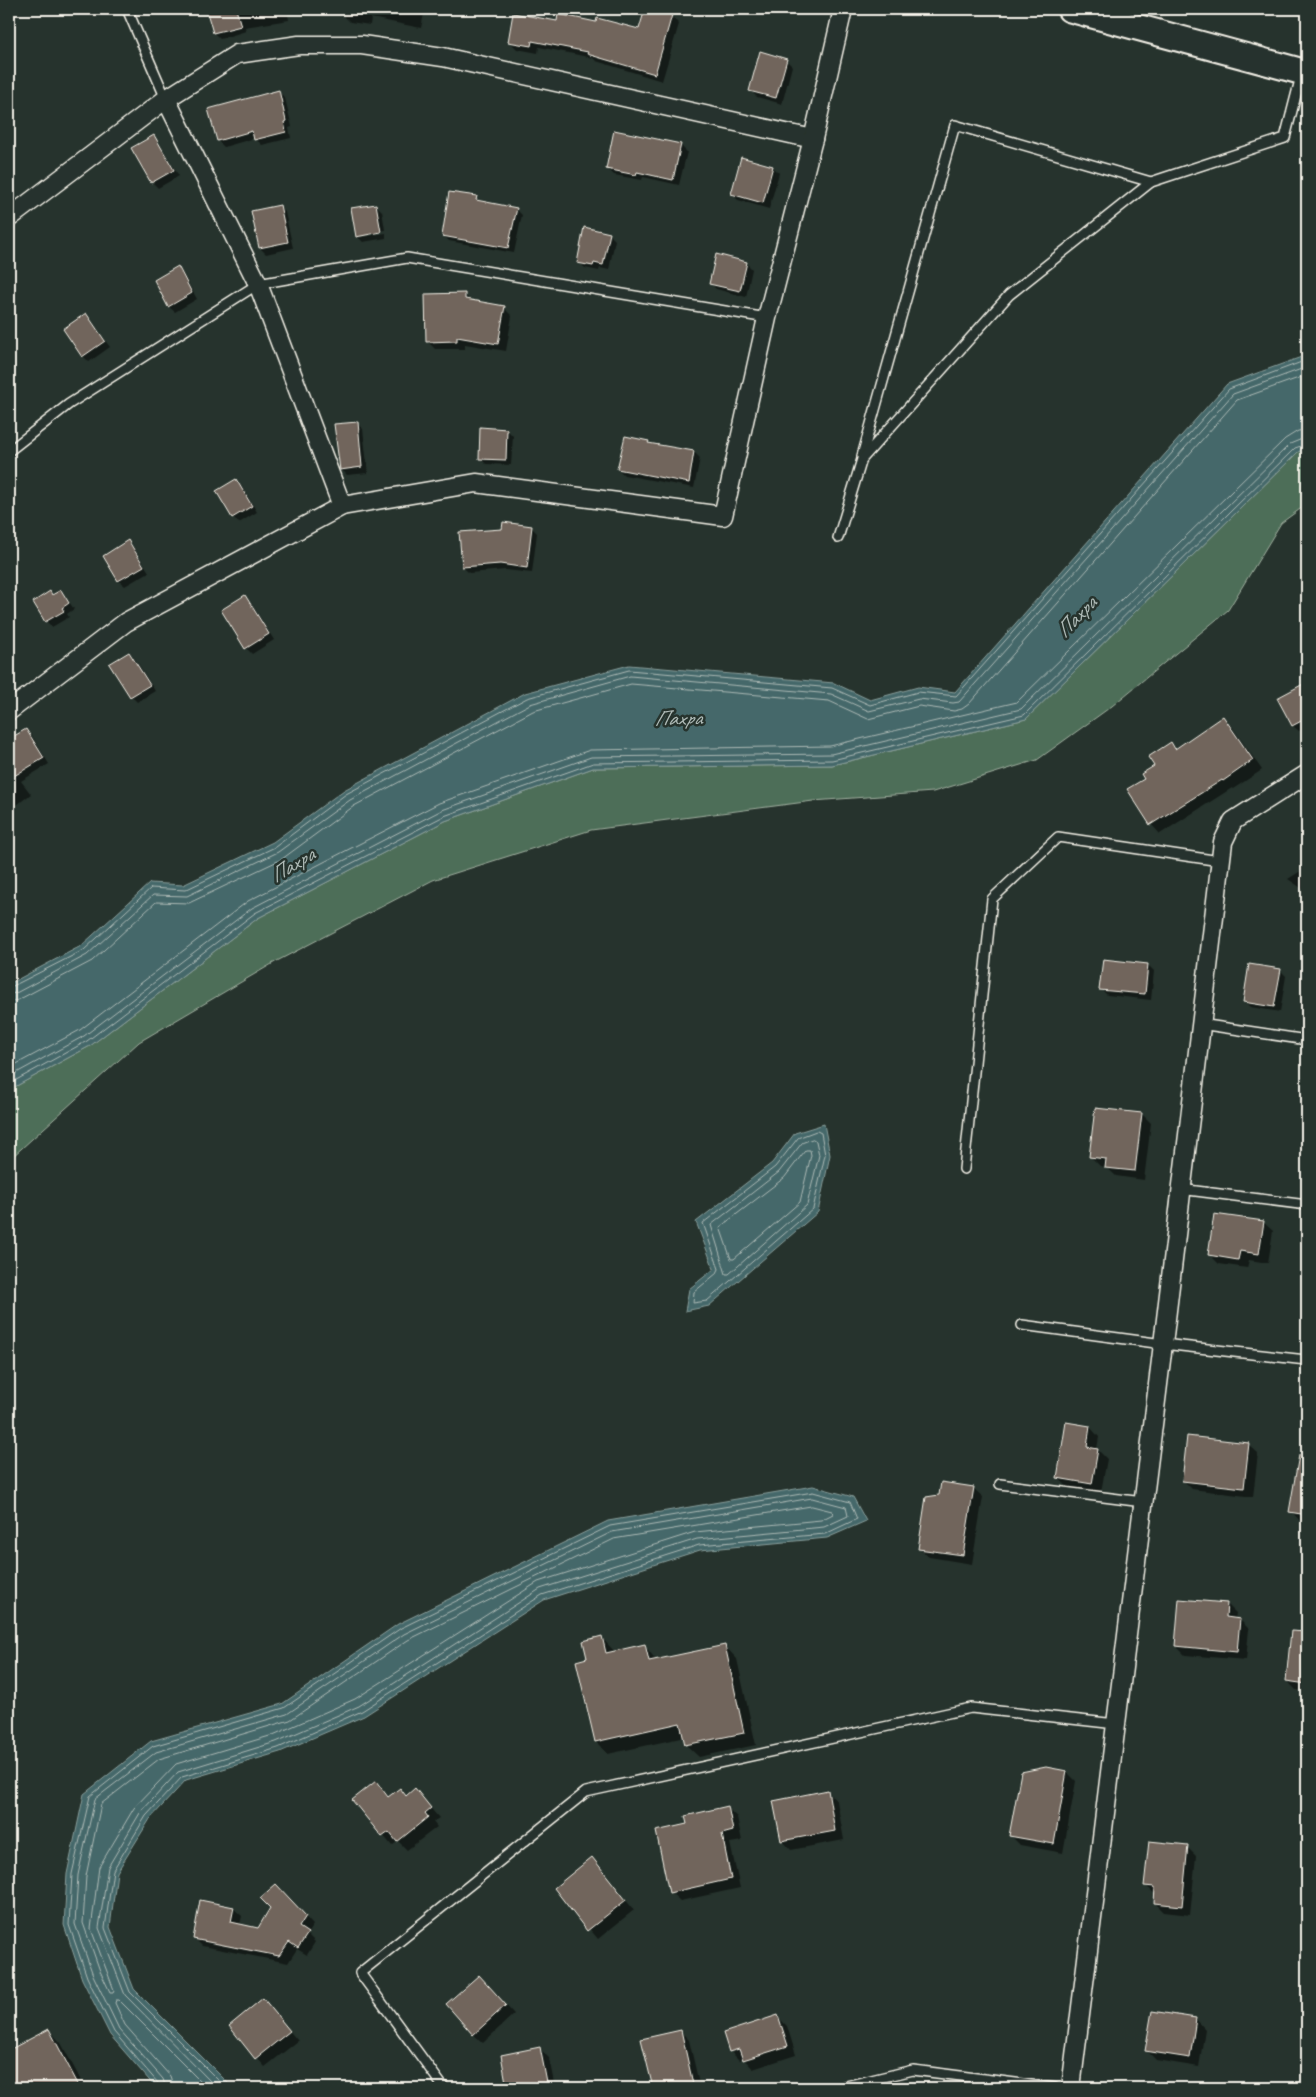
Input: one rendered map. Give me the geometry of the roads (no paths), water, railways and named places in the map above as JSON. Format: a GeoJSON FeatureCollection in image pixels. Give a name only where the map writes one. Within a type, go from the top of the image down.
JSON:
{"type":"FeatureCollection","features":[{"type":"Feature","properties":{"kind":"main road"},"geometry":{"type":"LineString","coordinates":[[1070,9],[1305,73]]}},
{"type":"Feature","properties":{"kind":"street"},"geometry":{"type":"LineString","coordinates":[[9,711],[126,622],[342,506],[476,483],[723,516],[767,318],[813,139],[843,9]]}},
{"type":"Feature","properties":{"kind":"street"},"geometry":{"type":"LineString","coordinates":[[9,218],[166,99],[237,54],[299,44],[362,46],[443,57],[813,139]]}},
{"type":"Feature","properties":{"kind":"street"},"geometry":{"type":"LineString","coordinates":[[166,99],[258,284],[342,506]]}},
{"type":"Feature","properties":{"kind":"street"},"geometry":{"type":"LineString","coordinates":[[1071,2088],[1223,842],[1233,821],[1307,774]]}},
{"type":"Feature","properties":{"kind":"lane"},"geometry":{"type":"LineString","coordinates":[[127,9],[166,99]]}},
{"type":"Feature","properties":{"kind":"lane"},"geometry":{"type":"LineString","coordinates":[[862,459],[1009,295],[1151,182],[1285,138],[1305,73]]}},
{"type":"Feature","properties":{"kind":"lane"},"geometry":{"type":"LineString","coordinates":[[838,538],[862,459],[955,126],[1151,182]]}},
{"type":"Feature","properties":{"kind":"lane"},"geometry":{"type":"LineString","coordinates":[[9,451],[69,404],[258,284],[407,258],[767,318]]}},
{"type":"Feature","properties":{"kind":"lane"},"geometry":{"type":"LineString","coordinates":[[964,1169],[992,899],[1058,837],[1220,861]]}},
{"type":"Feature","properties":{"kind":"lane"},"geometry":{"type":"LineString","coordinates":[[1200,1024],[1307,1040]]}},
{"type":"Feature","properties":{"kind":"lane"},"geometry":{"type":"LineString","coordinates":[[1180,1189],[1307,1205]]}},
{"type":"Feature","properties":{"kind":"lane"},"geometry":{"type":"LineString","coordinates":[[1022,1325],[1163,1344],[1306,1360]]}},
{"type":"Feature","properties":{"kind":"lane"},"geometry":{"type":"LineString","coordinates":[[1000,1484],[1143,1502]]}},
{"type":"Feature","properties":{"kind":"lane"},"geometry":{"type":"LineString","coordinates":[[444,2088],[360,1973],[586,1792],[971,1708],[1116,1724]]}},
{"type":"Feature","properties":{"kind":"lane"},"geometry":{"type":"LineString","coordinates":[[838,2088],[913,2070],[1055,2088]]}},
{"type":"Feature","properties":{"kind":"water","name":"Пахра"},"geometry":{"type":"Polygon","coordinates":[[[1307,355],[1307,448],[1298,452],[1026,719],[832,765],[593,768],[445,821],[258,918],[90,1046],[9,1090],[9,984],[81,946],[150,883],[183,885],[273,842],[344,790],[525,693],[629,665],[834,683],[870,700],[918,687],[955,692],[1227,384],[1307,355]]]}},
{"type":"Feature","properties":{"kind":"water"},"geometry":{"type":"Polygon","coordinates":[[[824,1124],[830,1155],[818,1212],[709,1306],[685,1311],[689,1289],[714,1269],[696,1222],[772,1163],[795,1133],[824,1124]]]}},
{"type":"Feature","properties":{"kind":"water"},"geometry":{"type":"Polygon","coordinates":[[[813,1486],[853,1497],[866,1521],[827,1538],[700,1550],[544,1600],[364,1716],[280,1752],[186,1780],[150,1819],[117,1872],[110,1927],[134,1989],[233,2088],[156,2088],[110,2035],[82,1979],[64,1925],[67,1874],[84,1794],[151,1741],[282,1704],[398,1624],[608,1521],[813,1486]]]}}]}
